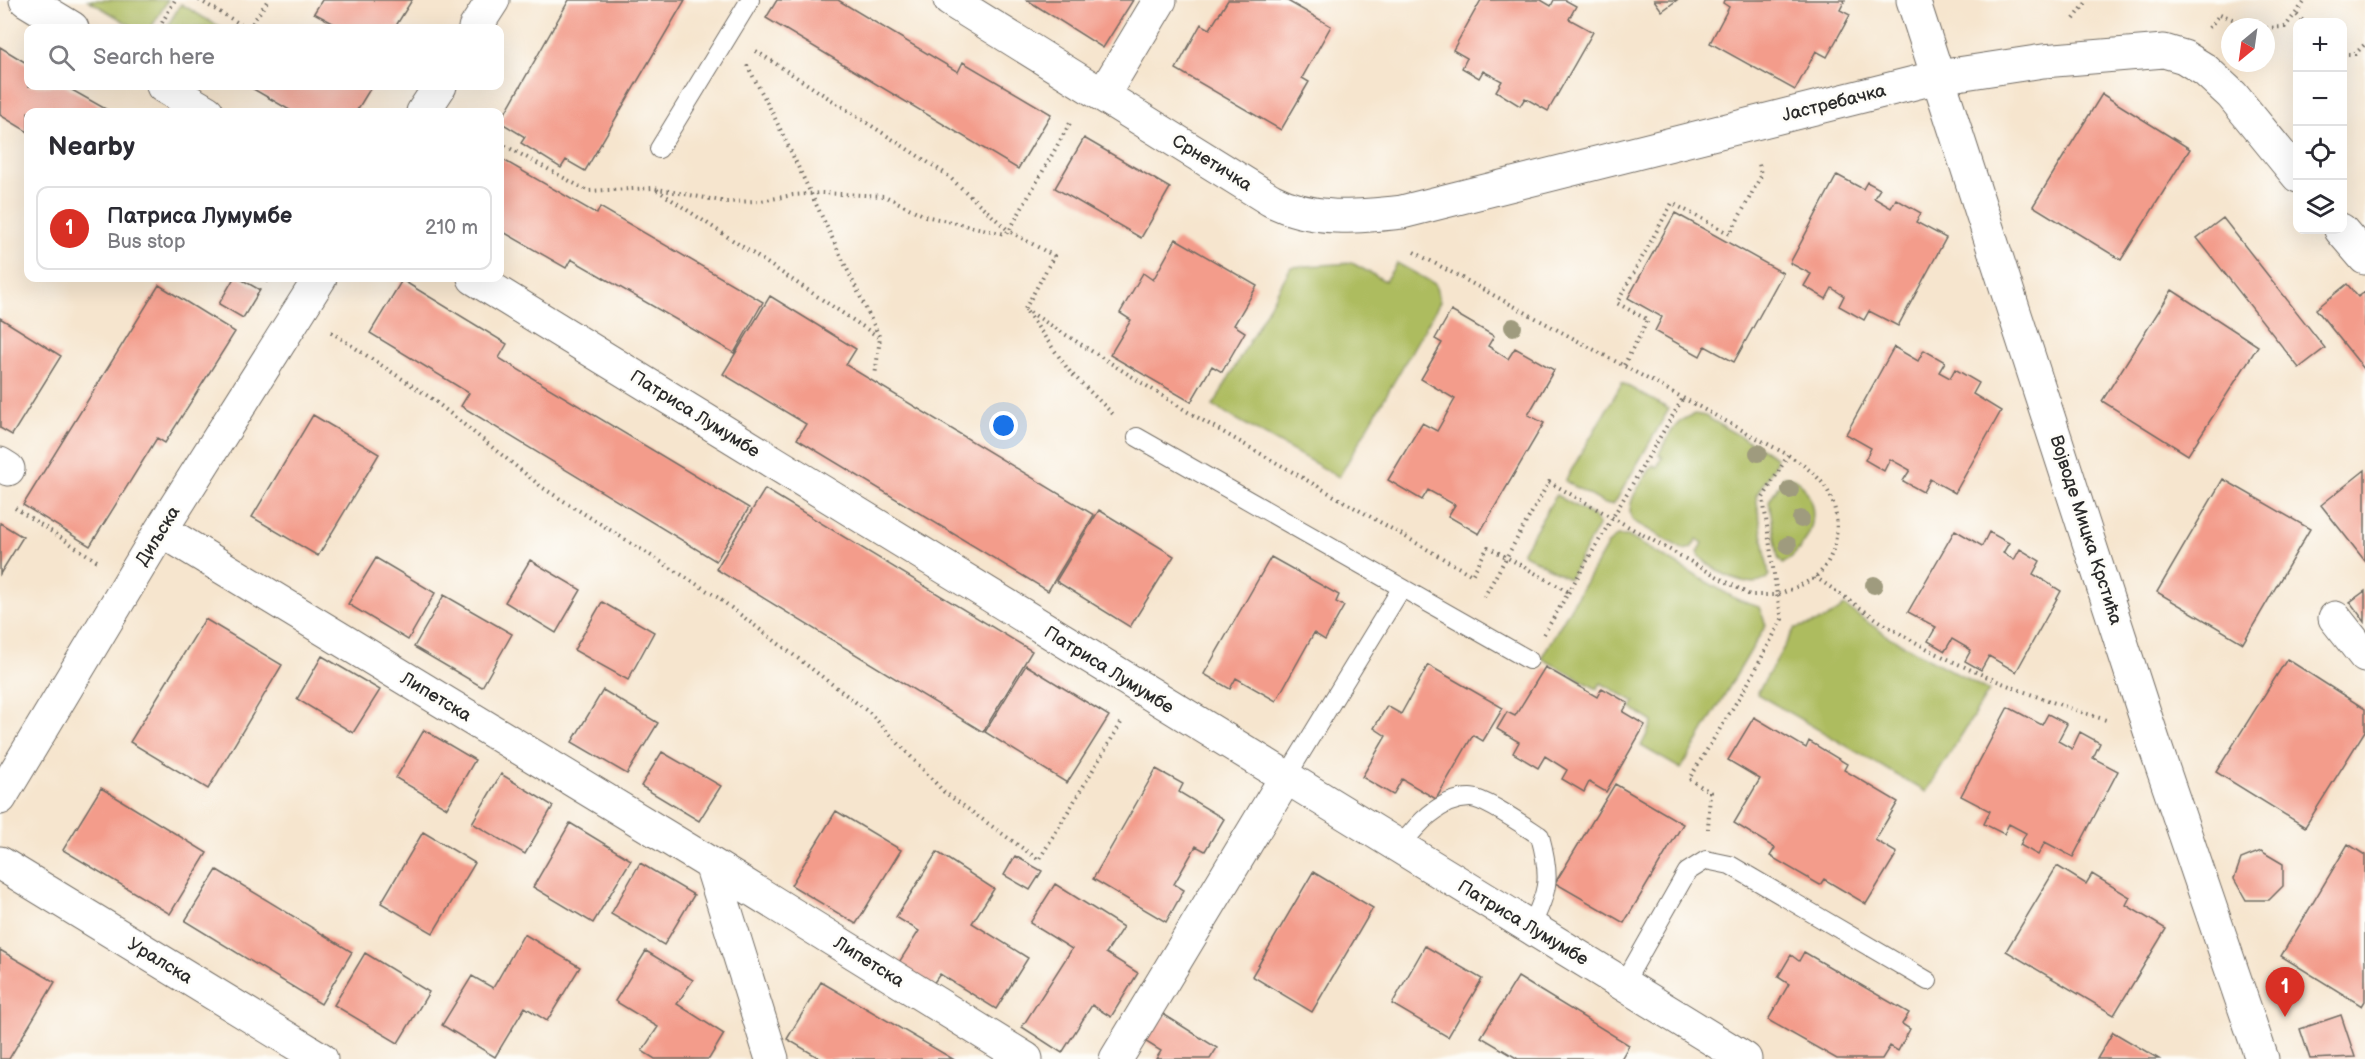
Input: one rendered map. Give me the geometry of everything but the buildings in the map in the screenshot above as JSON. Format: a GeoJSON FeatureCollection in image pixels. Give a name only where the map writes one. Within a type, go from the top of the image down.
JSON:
{"type":"FeatureCollection","features":[{"type":"Feature","properties":{"kind":"street"},"geometry":{"type":"LineString","coordinates":[[26,0],[65,24]]}},
{"type":"Feature","properties":{"kind":"street"},"geometry":{"type":"LineString","coordinates":[[478,24],[493,0]]}},
{"type":"Feature","properties":{"kind":"street","name":"Срнетичка"},"geometry":{"type":"LineString","coordinates":[[950,0],[1271,200],[1303,214],[1326,216]]}},
{"type":"Feature","properties":{"kind":"street"},"geometry":{"type":"LineString","coordinates":[[1102,95],[1160,0]]}},
{"type":"Feature","properties":{"kind":"street","name":"Војводе Мицка Крстића"},"geometry":{"type":"LineString","coordinates":[[1913,0],[2153,740],[2262,1059]]}},
{"type":"Feature","properties":{"kind":"street","name":"Јастребачка"},"geometry":{"type":"LineString","coordinates":[[1326,216],[1402,212],[1938,77],[2043,61],[2164,51],[2184,57],[2205,70],[2232,95],[2293,170]]}},
{"type":"Feature","properties":{"kind":"street"},"geometry":{"type":"LineString","coordinates":[[170,90],[200,108]]}},
{"type":"Feature","properties":{"kind":"street"},"geometry":{"type":"LineString","coordinates":[[426,108],[437,90]]}},
{"type":"Feature","properties":{"kind":"street"},"geometry":{"type":"LineString","coordinates":[[2344,234],[2365,258]]}},
{"type":"Feature","properties":{"kind":"street","name":"Диљска"},"geometry":{"type":"LineString","coordinates":[[0,798],[161,530],[317,282]]}},
{"type":"Feature","properties":{"kind":"street","name":"Патриса Лумумбе"},"geometry":{"type":"LineString","coordinates":[[480,282],[1285,779],[1745,1059]]}},
{"type":"Feature","properties":{"kind":"street","name":"Липетска"},"geometry":{"type":"LineString","coordinates":[[161,530],[711,864],[1026,1059]]}},
{"type":"Feature","properties":{"kind":"street"},"geometry":{"type":"LineString","coordinates":[[2335,618],[2365,656]]}},
{"type":"Feature","properties":{"kind":"street"},"geometry":{"type":"LineString","coordinates":[[1116,1059],[1285,779]]}},
{"type":"Feature","properties":{"kind":"street","name":"Уралска"},"geometry":{"type":"LineString","coordinates":[[0,863],[321,1059]]}},
{"type":"Feature","properties":{"kind":"street"},"geometry":{"type":"LineString","coordinates":[[711,864],[772,1059]]}},
{"type":"Feature","properties":{"kind":"lane"},"geometry":{"type":"LineString","coordinates":[[658,149],[750,0]]}},
{"type":"Feature","properties":{"kind":"lane"},"geometry":{"type":"LineString","coordinates":[[1137,438],[1528,660]]}},
{"type":"Feature","properties":{"kind":"lane"},"geometry":{"type":"LineString","coordinates":[[1285,779],[1401,589]]}},
{"type":"Feature","properties":{"kind":"lane"},"geometry":{"type":"LineString","coordinates":[[1399,848],[1414,828],[1439,806],[1471,798],[1501,812],[1540,836],[1548,864],[1545,898],[1530,928]]}},
{"type":"Feature","properties":{"kind":"lane"},"geometry":{"type":"LineString","coordinates":[[1623,985],[1688,872],[1706,860],[1730,865],[1928,981]]}},
{"type":"Feature","properties":{"kind":"path"},"geometry":{"type":"LineString","coordinates":[[161,24],[175,0]]}},
{"type":"Feature","properties":{"kind":"path"},"geometry":{"type":"LineString","coordinates":[[199,0],[241,24]]}},
{"type":"Feature","properties":{"kind":"path"},"geometry":{"type":"LineString","coordinates":[[251,24],[268,0]]}},
{"type":"Feature","properties":{"kind":"path"},"geometry":{"type":"LineString","coordinates":[[2275,28],[2285,27],[2297,15],[2306,0]]}},
{"type":"Feature","properties":{"kind":"path"},"geometry":{"type":"LineString","coordinates":[[2297,15],[2300,18]]}},
{"type":"Feature","properties":{"kind":"path"},"geometry":{"type":"LineString","coordinates":[[730,33],[771,110],[880,338],[875,376]]}},
{"type":"Feature","properties":{"kind":"path"},"geometry":{"type":"LineString","coordinates":[[730,33],[946,174],[1009,231],[1054,256],[1025,309]]}},
{"type":"Feature","properties":{"kind":"path"},"geometry":{"type":"LineString","coordinates":[[2347,54],[2355,54],[2365,44]]}},
{"type":"Feature","properties":{"kind":"path"},"geometry":{"type":"LineString","coordinates":[[504,145],[588,191],[653,188],[726,202],[761,201],[811,194],[885,196],[925,216],[1005,234],[1009,231],[1074,117]]}},
{"type":"Feature","properties":{"kind":"path"},"geometry":{"type":"LineString","coordinates":[[1624,365],[1648,320],[1617,303],[1672,203],[1730,234],[1761,176],[1757,157]]}},
{"type":"Feature","properties":{"kind":"path"},"geometry":{"type":"LineString","coordinates":[[653,188],[880,338]]}},
{"type":"Feature","properties":{"kind":"path"},"geometry":{"type":"LineString","coordinates":[[1409,249],[1788,455],[1808,468],[1826,488],[1835,511],[1836,542],[1827,564],[1815,577],[1777,595],[1750,595],[1549,482],[1467,626]]}},
{"type":"Feature","properties":{"kind":"path"},"geometry":{"type":"LineString","coordinates":[[1025,309],[1070,372],[1137,438]]}},
{"type":"Feature","properties":{"kind":"path"},"geometry":{"type":"LineString","coordinates":[[1025,309],[1188,412],[1472,575],[1488,547],[1569,592]]}},
{"type":"Feature","properties":{"kind":"path"},"geometry":{"type":"LineString","coordinates":[[325,329],[431,398],[543,488],[717,597],[870,713],[944,792],[1039,860],[1124,719]]}},
{"type":"Feature","properties":{"kind":"path"},"geometry":{"type":"LineString","coordinates":[[1563,603],[1683,398]]}},
{"type":"Feature","properties":{"kind":"path"},"geometry":{"type":"LineString","coordinates":[[1710,792],[1689,779],[1745,689],[1782,619],[1763,498],[1788,455]]}},
{"type":"Feature","properties":{"kind":"path"},"geometry":{"type":"LineString","coordinates":[[15,508],[105,566]]}},
{"type":"Feature","properties":{"kind":"path"},"geometry":{"type":"LineString","coordinates":[[1815,577],[1897,632],[1978,674],[2020,692],[2108,721]]}},
{"type":"Feature","properties":{"kind":"green space"},"geometry":{"type":"Polygon","coordinates":[[[88,0],[168,0],[153,24],[128,24],[88,0]]]}},
{"type":"Feature","properties":{"kind":"green space"},"geometry":{"type":"Polygon","coordinates":[[[181,4],[214,24],[168,24],[181,4]]]}},
{"type":"Feature","properties":{"kind":"green space"},"geometry":{"type":"Polygon","coordinates":[[[1352,263],[1385,281],[1397,263],[1435,284],[1440,302],[1339,477],[1213,406],[1291,267],[1352,263]]]}},
{"type":"Feature","properties":{"kind":"green space"},"geometry":{"type":"Polygon","coordinates":[[[1622,383],[1669,409],[1617,499],[1613,504],[1605,504],[1565,481],[1622,383]]]}},
{"type":"Feature","properties":{"kind":"green space"},"geometry":{"type":"Polygon","coordinates":[[[1695,414],[1705,416],[1776,457],[1776,462],[1756,496],[1769,575],[1763,581],[1753,583],[1729,577],[1701,557],[1698,552],[1703,543],[1697,539],[1691,548],[1684,550],[1633,521],[1630,514],[1630,507],[1636,492],[1653,465],[1657,467],[1663,457],[1659,454],[1673,430],[1682,420],[1695,414]]]}},
{"type":"Feature","properties":{"kind":"green space"},"geometry":{"type":"Polygon","coordinates":[[[1784,476],[1794,478],[1802,485],[1811,501],[1813,511],[1810,531],[1805,540],[1792,557],[1783,564],[1778,558],[1769,501],[1784,476]]]}},
{"type":"Feature","properties":{"kind":"green space"},"geometry":{"type":"Polygon","coordinates":[[[1556,495],[1595,517],[1599,524],[1569,579],[1522,553],[1556,495]]]}},
{"type":"Feature","properties":{"kind":"green space"},"geometry":{"type":"Polygon","coordinates":[[[1617,536],[1628,536],[1736,599],[1759,607],[1766,625],[1681,769],[1641,746],[1653,722],[1631,708],[1635,702],[1601,683],[1597,689],[1541,658],[1608,544],[1617,536]]]}},
{"type":"Feature","properties":{"kind":"green space"},"geometry":{"type":"Polygon","coordinates":[[[1844,606],[1891,638],[1989,691],[1926,792],[1757,694],[1795,628],[1821,621],[1844,606]]]}},
{"type":"Feature","properties":{"kind":"place","name":"Патриса Лумумбе"},"geometry":{"type":"Point","coordinates":[2285,1017]}}]}
